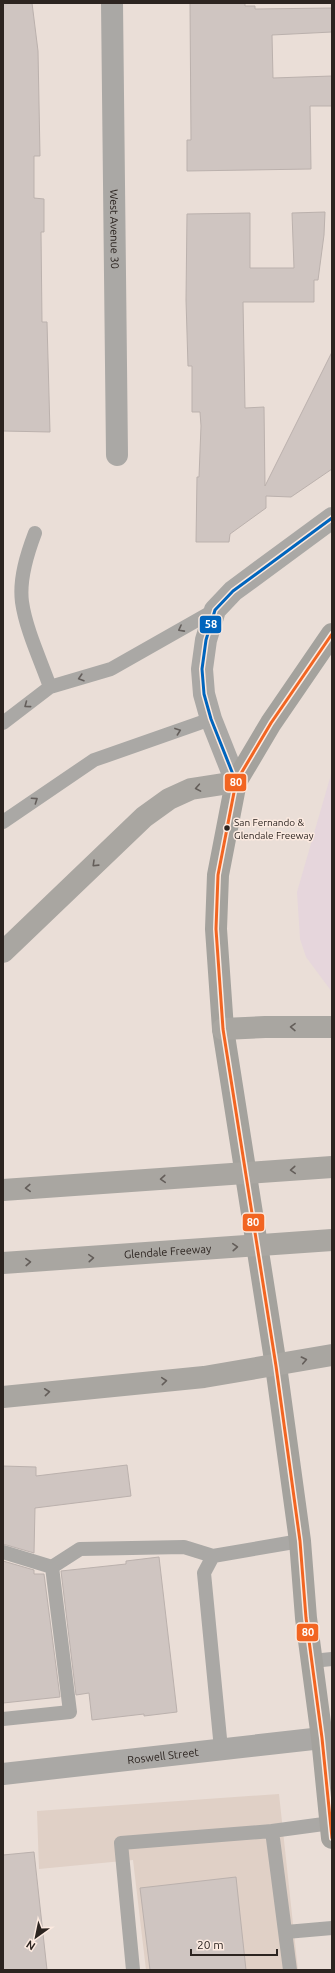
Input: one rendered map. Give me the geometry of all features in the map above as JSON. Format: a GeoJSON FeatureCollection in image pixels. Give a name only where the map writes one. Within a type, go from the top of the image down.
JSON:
{"type":"FeatureCollection","features":[{"type":"Feature","properties":{"kind":"highway"},"geometry":{"type":"LineString","coordinates":[[3,952],[144,817],[169,799],[191,789],[236,782]]}},
{"type":"Feature","properties":{"kind":"highway"},"geometry":{"type":"LineString","coordinates":[[223,1029],[265,1027],[332,1027]]}},
{"type":"Feature","properties":{"kind":"highway"},"geometry":{"type":"LineString","coordinates":[[3,1190],[332,1167]]}},
{"type":"Feature","properties":{"kind":"highway","name":"Glendale Freeway"},"geometry":{"type":"LineString","coordinates":[[3,1263],[53,1261],[332,1240]]}},
{"type":"Feature","properties":{"kind":"highway"},"geometry":{"type":"LineString","coordinates":[[3,1397],[204,1378],[332,1355]]}},
{"type":"Feature","properties":{"kind":"main road"},"geometry":{"type":"LineString","coordinates":[[331,1831],[322,1738],[322,1660],[306,1618],[300,1541],[276,1366],[223,1029],[216,929],[218,875],[236,782],[300,678],[332,634]]}},
{"type":"Feature","properties":{"kind":"street","name":"West Avenue 30"},"geometry":{"type":"LineString","coordinates":[[112,3],[117,455]]}},
{"type":"Feature","properties":{"kind":"street"},"geometry":{"type":"LineString","coordinates":[[236,782],[211,719],[204,694],[202,669],[206,640],[215,610],[233,591],[332,518]]}},
{"type":"Feature","properties":{"kind":"street","name":"Roswell Street"},"geometry":{"type":"LineString","coordinates":[[3,1774],[322,1738]]}},
{"type":"Feature","properties":{"kind":"lane"},"geometry":{"type":"LineString","coordinates":[[35,533],[27,553],[22,576],[22,602],[50,688]]}},
{"type":"Feature","properties":{"kind":"lane"},"geometry":{"type":"LineString","coordinates":[[3,723],[50,688],[111,669],[215,610]]}},
{"type":"Feature","properties":{"kind":"lane"},"geometry":{"type":"LineString","coordinates":[[3,822],[94,760],[211,719]]}},
{"type":"Feature","properties":{"kind":"lane"},"geometry":{"type":"LineString","coordinates":[[3,1552],[52,1567],[80,1549],[184,1547],[213,1556],[300,1541]]}},
{"type":"Feature","properties":{"kind":"lane"},"geometry":{"type":"LineString","coordinates":[[213,1556],[204,1573],[221,1749]]}},
{"type":"Feature","properties":{"kind":"lane"},"geometry":{"type":"LineString","coordinates":[[3,1719],[70,1712],[52,1567]]}},
{"type":"Feature","properties":{"kind":"lane"},"geometry":{"type":"LineString","coordinates":[[272,1831],[290,1970]]}},
{"type":"Feature","properties":{"kind":"lane"},"geometry":{"type":"LineString","coordinates":[[132,1970],[121,1843],[272,1831],[331,1831]]}},
{"type":"Feature","properties":{"kind":"lane"},"geometry":{"type":"LineString","coordinates":[[286,1932],[332,1928]]}},
{"type":"Feature","properties":{"kind":"shaded area"},"geometry":{"type":"Polygon","coordinates":[[[332,771],[332,992],[306,957],[300,939],[297,892],[332,771]]]}},
{"type":"Feature","properties":{"kind":"shaded area"},"geometry":{"type":"Polygon","coordinates":[[[279,1794],[298,1970],[146,1970],[133,1860],[39,1869],[37,1811],[279,1794]]]}},
{"type":"Feature","properties":{"kind":"building"},"geometry":{"type":"Polygon","coordinates":[[[3,3],[32,3],[38,51],[40,156],[34,156],[34,198],[44,199],[44,232],[41,232],[42,322],[47,322],[50,432],[3,431],[3,3]]]}},
{"type":"Feature","properties":{"kind":"building"},"geometry":{"type":"Polygon","coordinates":[[[190,3],[245,3],[245,6],[255,6],[255,9],[332,8],[332,32],[272,35],[273,78],[332,76],[332,106],[310,106],[311,169],[187,171],[187,140],[191,140],[190,3]]]}},
{"type":"Feature","properties":{"kind":"building"},"geometry":{"type":"Polygon","coordinates":[[[325,212],[324,235],[318,280],[314,280],[314,302],[243,302],[245,408],[264,407],[265,486],[332,352],[332,469],[291,497],[266,496],[266,508],[230,534],[229,542],[196,542],[197,477],[199,477],[201,426],[200,412],[192,412],[192,366],[188,366],[186,300],[187,214],[250,213],[250,268],[294,268],[292,213],[325,212]]]}},
{"type":"Feature","properties":{"kind":"building"},"geometry":{"type":"Polygon","coordinates":[[[127,1465],[131,1496],[35,1508],[34,1553],[3,1544],[3,1466],[36,1467],[36,1476],[127,1465]]]}},
{"type":"Feature","properties":{"kind":"building"},"geometry":{"type":"Polygon","coordinates":[[[159,1557],[177,1712],[92,1720],[89,1693],[76,1695],[61,1571],[126,1564],[126,1561],[159,1557]]]}},
{"type":"Feature","properties":{"kind":"building"},"geometry":{"type":"Polygon","coordinates":[[[3,1561],[34,1570],[34,1574],[44,1574],[60,1697],[3,1703],[3,1561]]]}},
{"type":"Feature","properties":{"kind":"building"},"geometry":{"type":"Polygon","coordinates":[[[34,1852],[47,1970],[3,1970],[3,1855],[34,1852]]]}},
{"type":"Feature","properties":{"kind":"building"},"geometry":{"type":"Polygon","coordinates":[[[236,1877],[246,1970],[150,1970],[140,1888],[236,1877]]]}},
{"type":"Feature","properties":{"kind":"transit line","name":"58"},"geometry":{"type":"LineString","coordinates":[[236,782],[211,719],[204,694],[202,669],[206,640],[215,610],[233,591],[332,518]]}},
{"type":"Feature","properties":{"kind":"transit line","name":"80"},"geometry":{"type":"LineString","coordinates":[[332,634],[271,723],[236,782],[218,875],[216,929],[223,1029],[276,1366],[300,1541],[306,1618],[322,1738],[332,1838]]}},
{"type":"Feature","properties":{"kind":"place","name":"San Fernando & Glendale Freeway"},"geometry":{"type":"Point","coordinates":[227,828]}}]}
